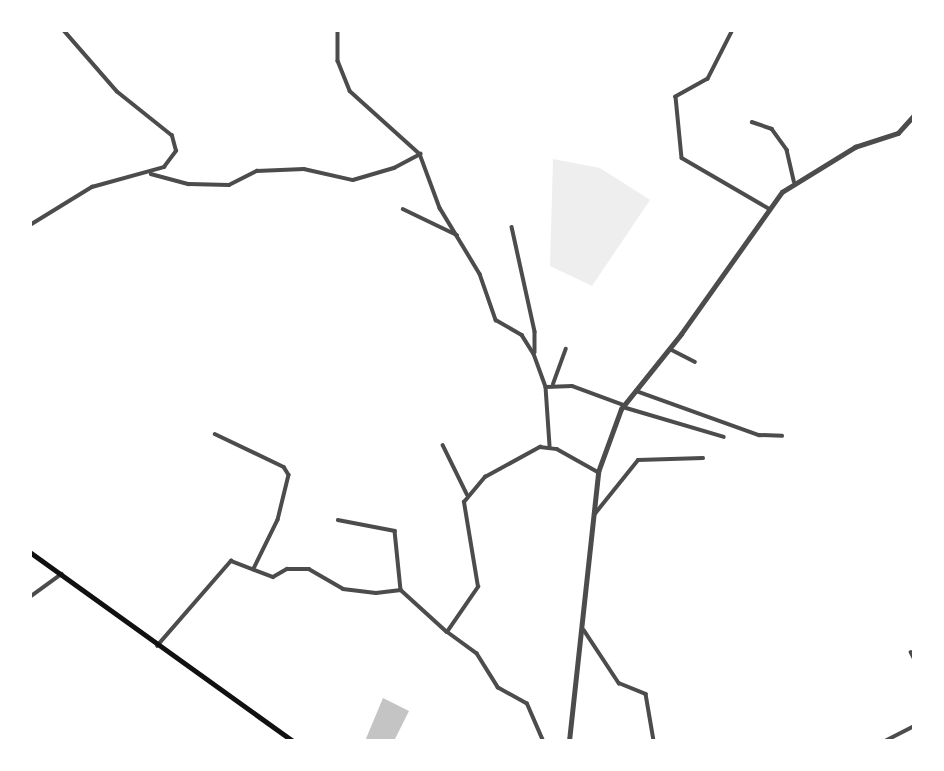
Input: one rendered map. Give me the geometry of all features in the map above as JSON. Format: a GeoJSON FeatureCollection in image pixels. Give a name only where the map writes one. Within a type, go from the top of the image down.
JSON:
{"type":"FeatureCollection","features":[{"type":"Feature","properties":{"kind":"main road"},"geometry":{"type":"LineString","coordinates":[[30,552],[157,646],[293,741]]}},
{"type":"Feature","properties":{"kind":"street"},"geometry":{"type":"LineString","coordinates":[[30,225],[92,187],[149,173],[174,157],[176,142],[117,92],[63,30]]}},
{"type":"Feature","properties":{"kind":"street"},"geometry":{"type":"LineString","coordinates":[[338,30],[338,61],[350,91],[420,154],[438,203],[480,274],[496,320],[522,335],[534,354],[546,387],[550,446]]}},
{"type":"Feature","properties":{"kind":"street"},"geometry":{"type":"LineString","coordinates":[[733,30],[708,79],[677,94],[675,116],[682,158],[768,208]]}},
{"type":"Feature","properties":{"kind":"street"},"geometry":{"type":"LineString","coordinates":[[569,741],[584,630],[598,472],[624,406],[670,349],[768,208],[794,181],[861,144],[898,133],[914,115]]}},
{"type":"Feature","properties":{"kind":"street"},"geometry":{"type":"LineString","coordinates":[[752,122],[772,129],[787,150],[794,181]]}},
{"type":"Feature","properties":{"kind":"street"},"geometry":{"type":"LineString","coordinates":[[149,173],[201,184],[232,185],[261,170],[307,170],[353,180],[394,168],[420,154]]}},
{"type":"Feature","properties":{"kind":"street"},"geometry":{"type":"LineString","coordinates":[[403,209],[459,236]]}},
{"type":"Feature","properties":{"kind":"street"},"geometry":{"type":"LineString","coordinates":[[512,227],[535,332],[534,354]]}},
{"type":"Feature","properties":{"kind":"street"},"geometry":{"type":"LineString","coordinates":[[553,384],[566,349]]}},
{"type":"Feature","properties":{"kind":"street"},"geometry":{"type":"LineString","coordinates":[[670,349],[695,362]]}},
{"type":"Feature","properties":{"kind":"street"},"geometry":{"type":"LineString","coordinates":[[546,387],[553,384],[572,386],[624,406],[724,437]]}},
{"type":"Feature","properties":{"kind":"street"},"geometry":{"type":"LineString","coordinates":[[636,391],[725,423],[740,425],[760,435],[782,436]]}},
{"type":"Feature","properties":{"kind":"street"},"geometry":{"type":"LineString","coordinates":[[215,434],[284,467],[289,475],[278,520],[254,569]]}},
{"type":"Feature","properties":{"kind":"street"},"geometry":{"type":"LineString","coordinates":[[443,445],[467,494],[465,520],[478,587],[447,632]]}},
{"type":"Feature","properties":{"kind":"street"},"geometry":{"type":"LineString","coordinates":[[550,446],[598,472]]}},
{"type":"Feature","properties":{"kind":"street"},"geometry":{"type":"LineString","coordinates":[[467,494],[499,467],[550,446]]}},
{"type":"Feature","properties":{"kind":"street"},"geometry":{"type":"LineString","coordinates":[[593,517],[638,460],[703,457]]}},
{"type":"Feature","properties":{"kind":"street"},"geometry":{"type":"LineString","coordinates":[[338,520],[395,531],[401,590],[447,632],[477,654],[498,688],[527,704],[543,741]]}},
{"type":"Feature","properties":{"kind":"street"},"geometry":{"type":"LineString","coordinates":[[157,646],[224,565],[236,562],[273,577],[287,569],[309,569],[343,589],[376,593],[401,590]]}},
{"type":"Feature","properties":{"kind":"street"},"geometry":{"type":"LineString","coordinates":[[30,597],[62,574]]}},
{"type":"Feature","properties":{"kind":"street"},"geometry":{"type":"LineString","coordinates":[[584,630],[619,683],[646,694],[654,741]]}},
{"type":"Feature","properties":{"kind":"street"},"geometry":{"type":"LineString","coordinates":[[911,652],[914,658]]}},
{"type":"Feature","properties":{"kind":"street"},"geometry":{"type":"LineString","coordinates":[[886,741],[914,726]]}},
{"type":"Feature","properties":{"kind":"shaded area"},"geometry":{"type":"Polygon","coordinates":[[[553,159],[600,168],[650,200],[592,286],[550,266],[553,159]]]}},
{"type":"Feature","properties":{"kind":"building"},"geometry":{"type":"Polygon","coordinates":[[[383,698],[409,711],[394,741],[365,741],[383,698]]]}}]}
